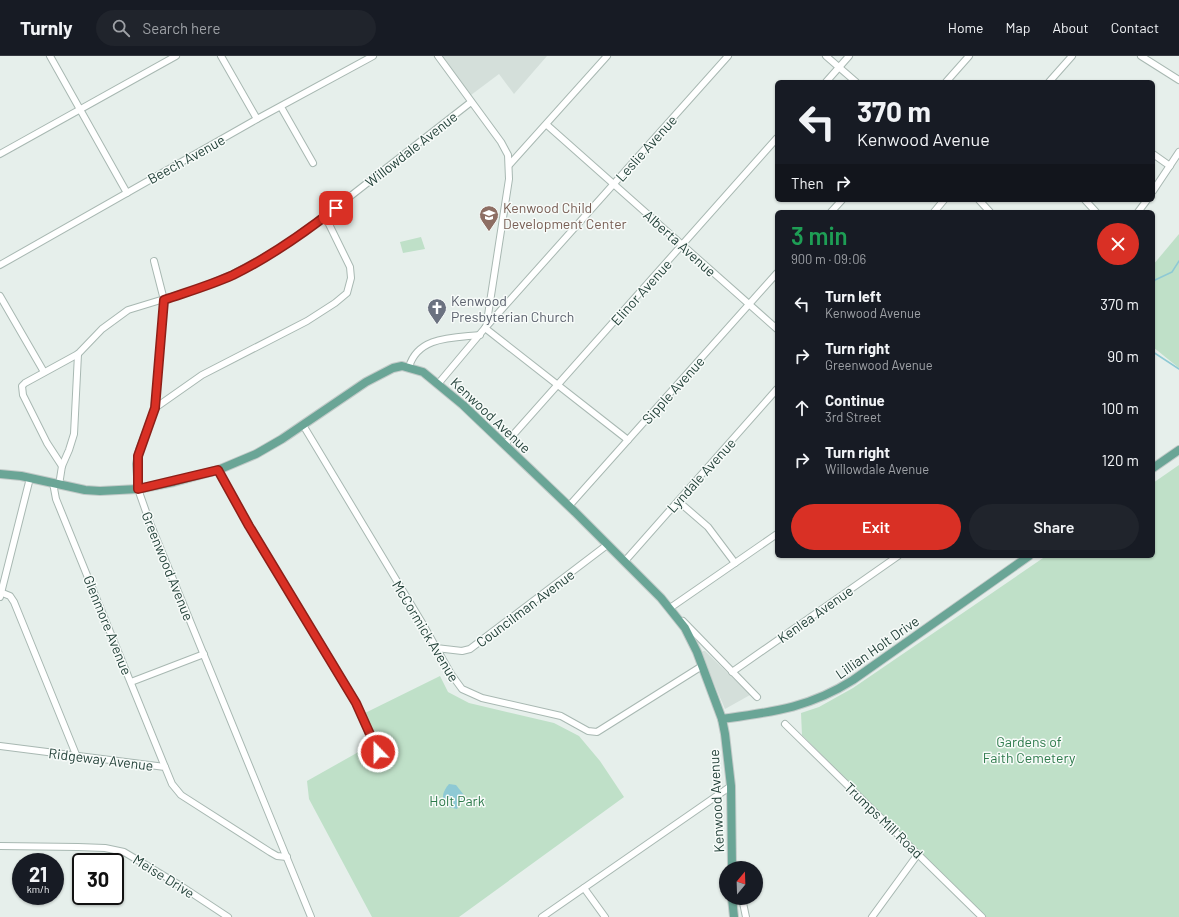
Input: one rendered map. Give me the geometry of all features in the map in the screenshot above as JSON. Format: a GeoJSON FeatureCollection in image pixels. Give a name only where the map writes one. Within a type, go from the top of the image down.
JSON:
{"type":"FeatureCollection","features":[{"type":"Feature","properties":{"kind":"main road"},"geometry":{"type":"LineString","coordinates":[[0,474],[30,478],[92,491],[138,489],[218,470],[272,446],[377,376],[398,366],[409,367]]}},
{"type":"Feature","properties":{"kind":"main road","name":"Kenwood Avenue"},"geometry":{"type":"LineString","coordinates":[[409,367],[423,372],[438,384],[505,444],[649,585],[678,618],[690,637],[722,719],[731,786],[732,861]]}},
{"type":"Feature","properties":{"kind":"main road"},"geometry":{"type":"LineString","coordinates":[[1155,467],[1179,450]]}},
{"type":"Feature","properties":{"kind":"main road","name":"Lillian Holt Drive"},"geometry":{"type":"LineString","coordinates":[[722,719],[790,708],[815,701],[833,692],[857,678],[1026,558]]}},
{"type":"Feature","properties":{"kind":"main road"},"geometry":{"type":"LineString","coordinates":[[733,905],[734,917]]}},
{"type":"Feature","properties":{"kind":"street"},"geometry":{"type":"LineString","coordinates":[[50,56],[127,193]]}},
{"type":"Feature","properties":{"kind":"street"},"geometry":{"type":"LineString","coordinates":[[0,154],[176,56]]}},
{"type":"Feature","properties":{"kind":"street"},"geometry":{"type":"LineString","coordinates":[[221,56],[256,120]]}},
{"type":"Feature","properties":{"kind":"street","name":"Beech Avenue"},"geometry":{"type":"LineString","coordinates":[[0,265],[256,120],[373,56]]}},
{"type":"Feature","properties":{"kind":"street"},"geometry":{"type":"LineString","coordinates":[[438,56],[505,148],[510,164],[486,328],[628,440]]}},
{"type":"Feature","properties":{"kind":"street"},"geometry":{"type":"LineString","coordinates":[[510,164],[547,125],[607,56]]}},
{"type":"Feature","properties":{"kind":"street","name":"Leslie Avenue"},"geometry":{"type":"LineString","coordinates":[[438,384],[728,56]]}},
{"type":"Feature","properties":{"kind":"street"},"geometry":{"type":"LineString","coordinates":[[826,56],[854,80]]}},
{"type":"Feature","properties":{"kind":"street"},"geometry":{"type":"LineString","coordinates":[[828,80],[849,56]]}},
{"type":"Feature","properties":{"kind":"street"},"geometry":{"type":"LineString","coordinates":[[948,80],[969,56]]}},
{"type":"Feature","properties":{"kind":"street"},"geometry":{"type":"LineString","coordinates":[[1052,80],[1072,56]]}},
{"type":"Feature","properties":{"kind":"street"},"geometry":{"type":"LineString","coordinates":[[1141,56],[1179,80]]}},
{"type":"Feature","properties":{"kind":"street","name":"Willowdale Avenue"},"geometry":{"type":"LineString","coordinates":[[62,466],[47,442],[23,395],[22,386],[44,372],[78,354],[93,337],[122,313],[134,307],[164,300],[200,288],[246,268],[279,249],[326,216],[471,102]]}},
{"type":"Feature","properties":{"kind":"street"},"geometry":{"type":"LineString","coordinates":[[281,107],[313,163]]}},
{"type":"Feature","properties":{"kind":"street","name":"Alberta Avenue"},"geometry":{"type":"LineString","coordinates":[[547,125],[775,327]]}},
{"type":"Feature","properties":{"kind":"street","name":"Elinor Avenue"},"geometry":{"type":"LineString","coordinates":[[505,444],[775,140]]}},
{"type":"Feature","properties":{"kind":"street"},"geometry":{"type":"LineString","coordinates":[[1155,188],[1179,152]]}},
{"type":"Feature","properties":{"kind":"street"},"geometry":{"type":"LineString","coordinates":[[1155,155],[1170,166]]}},
{"type":"Feature","properties":{"kind":"street"},"geometry":{"type":"LineString","coordinates":[[833,210],[840,202]]}},
{"type":"Feature","properties":{"kind":"street"},"geometry":{"type":"LineString","coordinates":[[936,210],[942,202]]}},
{"type":"Feature","properties":{"kind":"street"},"geometry":{"type":"LineString","coordinates":[[981,202],[988,210]]}},
{"type":"Feature","properties":{"kind":"street"},"geometry":{"type":"LineString","coordinates":[[1087,202],[1094,210]]}},
{"type":"Feature","properties":{"kind":"street"},"geometry":{"type":"LineString","coordinates":[[155,408],[202,375],[307,321],[341,299],[350,285],[350,266],[326,216]]}},
{"type":"Feature","properties":{"kind":"street","name":"Greenwood Avenue"},"geometry":{"type":"LineString","coordinates":[[154,261],[164,300],[155,408],[138,456],[138,489],[311,917]]}},
{"type":"Feature","properties":{"kind":"street","name":"Sipple Avenue"},"geometry":{"type":"LineString","coordinates":[[569,506],[775,275]]}},
{"type":"Feature","properties":{"kind":"street"},"geometry":{"type":"LineString","coordinates":[[0,296],[44,372]]}},
{"type":"Feature","properties":{"kind":"street"},"geometry":{"type":"LineString","coordinates":[[409,367],[412,356],[437,340],[480,335]]}},
{"type":"Feature","properties":{"kind":"street"},"geometry":{"type":"LineString","coordinates":[[56,484],[74,434],[78,354]]}},
{"type":"Feature","properties":{"kind":"street","name":"Lyndale Avenue"},"geometry":{"type":"LineString","coordinates":[[625,561],[775,391]]}},
{"type":"Feature","properties":{"kind":"street","name":"McCormick Avenue"},"geometry":{"type":"LineString","coordinates":[[303,425],[451,674],[466,692],[482,698],[561,716],[593,732],[604,728],[702,666]]}},
{"type":"Feature","properties":{"kind":"street"},"geometry":{"type":"LineString","coordinates":[[218,470],[249,526],[356,703],[378,752]]}},
{"type":"Feature","properties":{"kind":"street"},"geometry":{"type":"LineString","coordinates":[[30,478],[0,594],[10,596],[14,602],[77,757]]}},
{"type":"Feature","properties":{"kind":"street","name":"Glenmore Avenue"},"geometry":{"type":"LineString","coordinates":[[56,484],[56,499],[166,766]]}},
{"type":"Feature","properties":{"kind":"street"},"geometry":{"type":"LineString","coordinates":[[678,501],[708,526],[735,563]]}},
{"type":"Feature","properties":{"kind":"street"},"geometry":{"type":"LineString","coordinates":[[670,608],[775,535]]}},
{"type":"Feature","properties":{"kind":"street","name":"Councilman Avenue"},"geometry":{"type":"LineString","coordinates":[[436,648],[462,651],[470,649],[607,545]]}},
{"type":"Feature","properties":{"kind":"street","name":"Kenlea Avenue"},"geometry":{"type":"LineString","coordinates":[[732,672],[895,558]]}},
{"type":"Feature","properties":{"kind":"street"},"geometry":{"type":"LineString","coordinates":[[678,618],[686,623],[757,697]]}},
{"type":"Feature","properties":{"kind":"street"},"geometry":{"type":"LineString","coordinates":[[131,682],[204,654]]}},
{"type":"Feature","properties":{"kind":"street","name":"Trumps Mill Road"},"geometry":{"type":"LineString","coordinates":[[785,724],[980,916]]}},
{"type":"Feature","properties":{"kind":"street","name":"Ridgeway Avenue"},"geometry":{"type":"LineString","coordinates":[[0,746],[77,757],[166,766],[172,784],[181,795],[270,852],[277,856],[287,857]]}},
{"type":"Feature","properties":{"kind":"street"},"geometry":{"type":"LineString","coordinates":[[542,917],[731,786]]}},
{"type":"Feature","properties":{"kind":"street"},"geometry":{"type":"LineString","coordinates":[[732,840],[735,861]]}},
{"type":"Feature","properties":{"kind":"street","name":"Meise Drive"},"geometry":{"type":"LineString","coordinates":[[0,846],[78,846],[105,848],[124,852],[181,886],[228,917]]}},
{"type":"Feature","properties":{"kind":"street"},"geometry":{"type":"LineString","coordinates":[[872,917],[918,854]]}},
{"type":"Feature","properties":{"kind":"street"},"geometry":{"type":"LineString","coordinates":[[584,888],[605,917]]}},
{"type":"Feature","properties":{"kind":"street"},"geometry":{"type":"LineString","coordinates":[[743,905],[746,917]]}},
{"type":"Feature","properties":{"kind":"shaded area"},"geometry":{"type":"Polygon","coordinates":[[[443,56],[547,56],[514,94],[499,74],[471,95],[443,56]]]}},
{"type":"Feature","properties":{"kind":"shaded area"},"geometry":{"type":"Polygon","coordinates":[[[705,651],[750,695],[725,709],[701,653],[705,651]]]}},
{"type":"Feature","properties":{"kind":"green space"},"geometry":{"type":"Polygon","coordinates":[[[1179,234],[1179,368],[1155,349],[1155,263],[1179,234]]]}},
{"type":"Feature","properties":{"kind":"green space"},"geometry":{"type":"Polygon","coordinates":[[[421,237],[425,249],[403,253],[400,242],[421,237]]]}},
{"type":"Feature","properties":{"kind":"green space","name":"Gardens of Faith Cemetery"},"geometry":{"type":"Polygon","coordinates":[[[1179,465],[1179,917],[986,917],[802,735],[801,713],[819,707],[853,688],[1043,558],[1155,558],[1155,482],[1179,465]]]}},
{"type":"Feature","properties":{"kind":"green space","name":"Holt Park"},"geometry":{"type":"Polygon","coordinates":[[[440,676],[448,692],[469,703],[554,723],[579,736],[600,761],[624,797],[459,917],[372,917],[309,799],[307,781],[378,741],[365,713],[440,676]]]}},
{"type":"Feature","properties":{"kind":"water"},"geometry":{"type":"Polygon","coordinates":[[[449,784],[456,785],[464,795],[457,809],[445,806],[443,800],[443,794],[449,784]]]}},
{"type":"Feature","properties":{"kind":"waterway"},"geometry":{"type":"LineString","coordinates":[[1155,280],[1172,272],[1179,261]]}},
{"type":"Feature","properties":{"kind":"waterway"},"geometry":{"type":"LineString","coordinates":[[1155,353],[1179,369]]}},
{"type":"Feature","properties":{"kind":"place","name":"Kenwood Child Development Center"},"geometry":{"type":"Point","coordinates":[489,232]}},
{"type":"Feature","properties":{"kind":"place","name":"Kenwood Presbyterian Church"},"geometry":{"type":"Point","coordinates":[437,325]}},
{"type":"Feature","properties":{"kind":"route"},"geometry":{"type":"LineString","coordinates":[[336,208],[279,249],[246,268],[231,276],[164,300],[155,408],[139,450],[136,472],[138,489],[174,482],[218,470],[221,479],[356,703],[378,752]]}}]}
